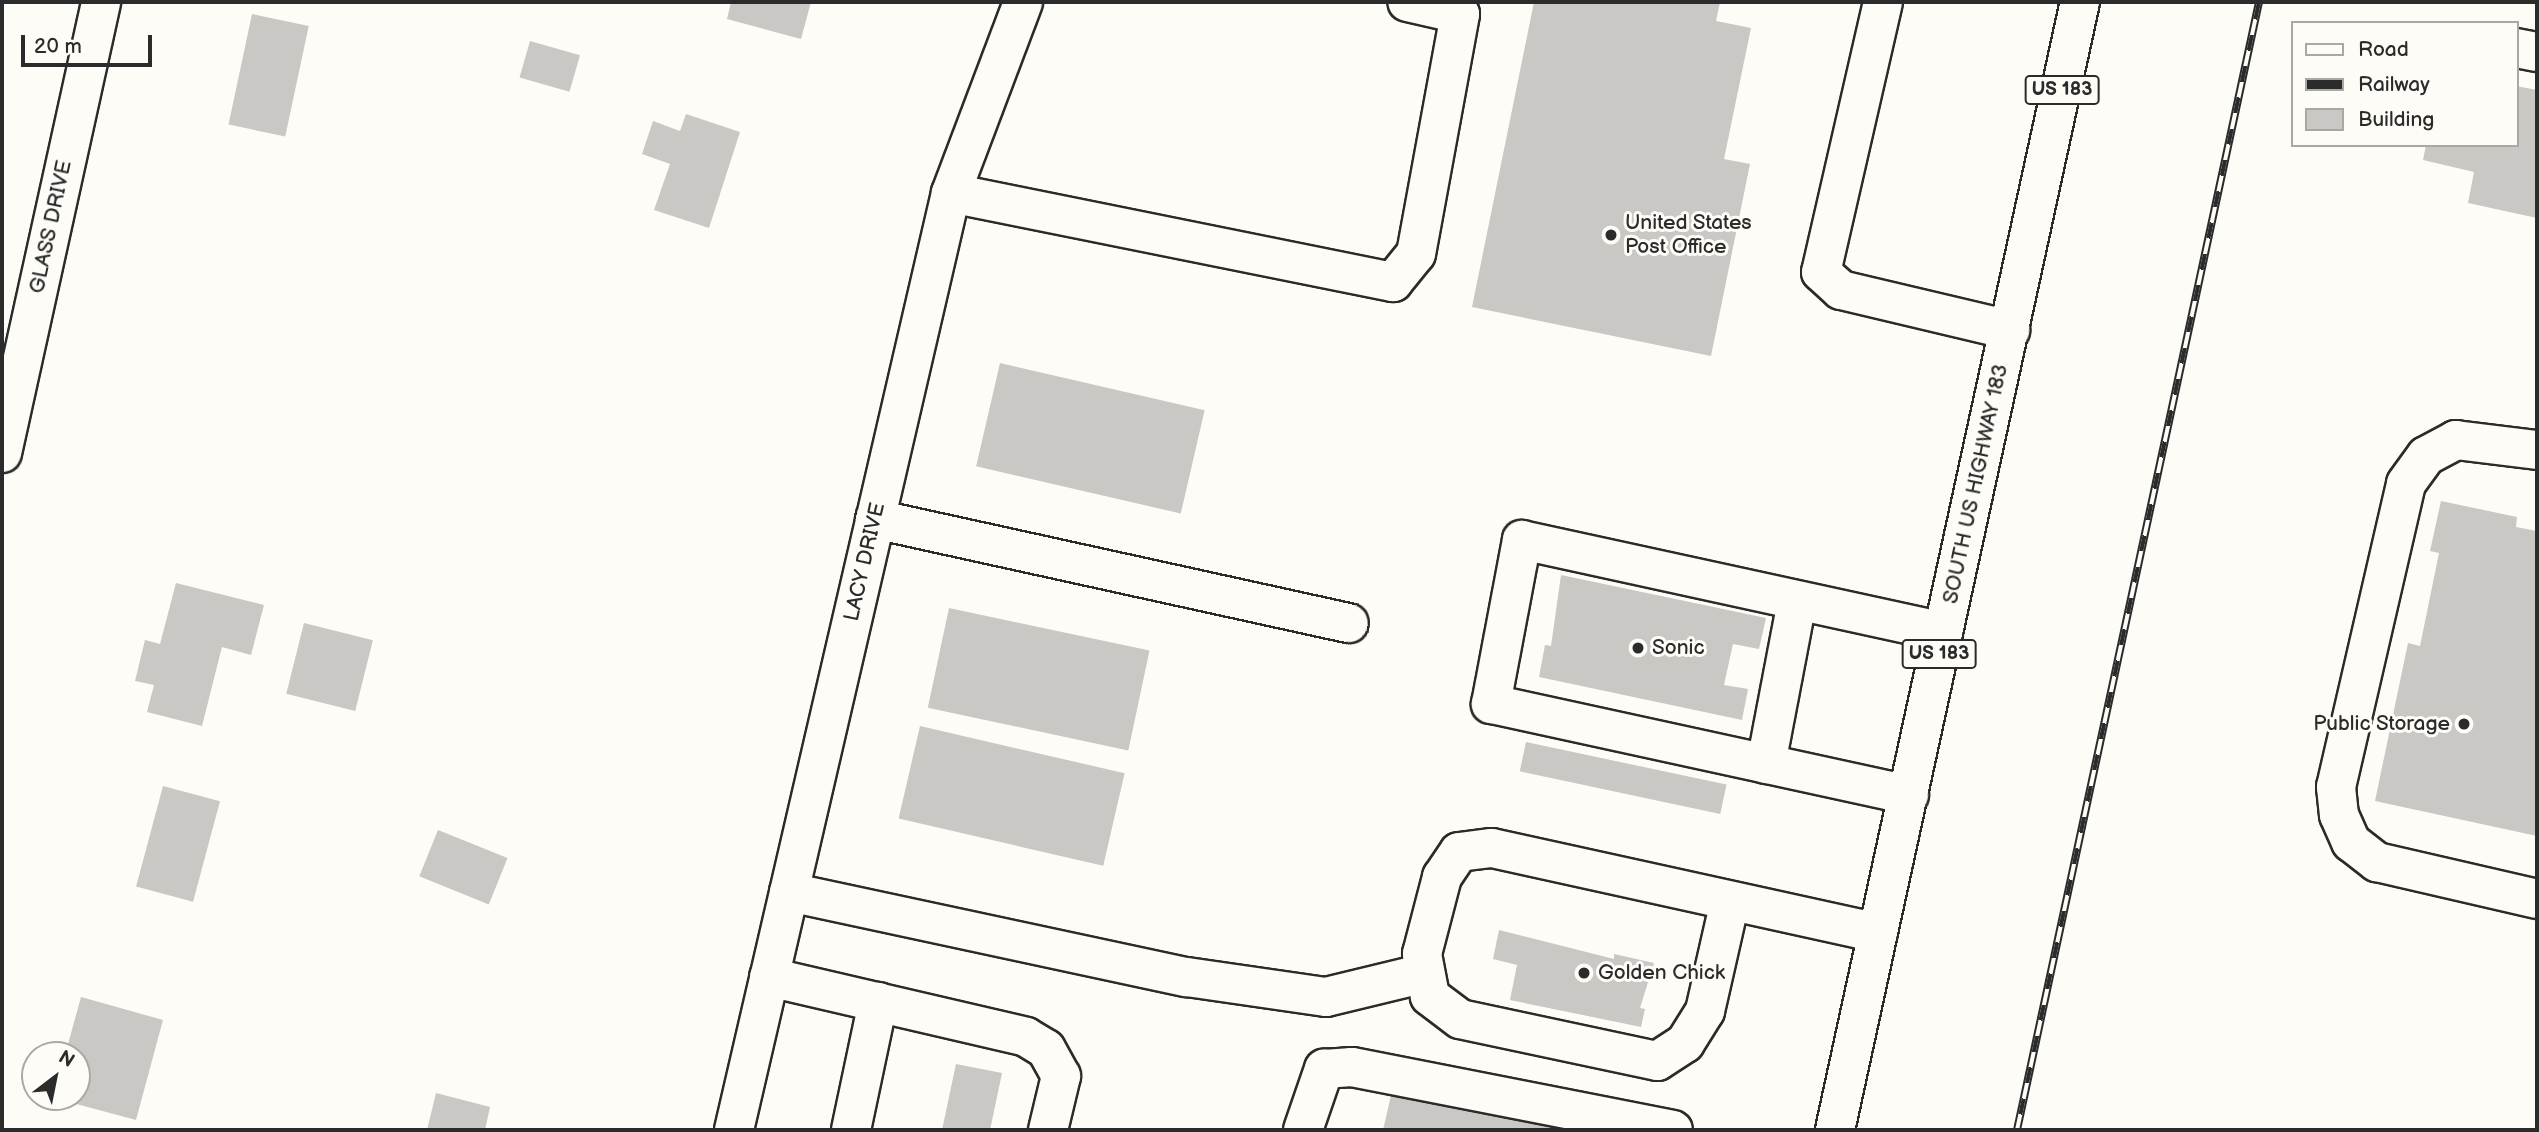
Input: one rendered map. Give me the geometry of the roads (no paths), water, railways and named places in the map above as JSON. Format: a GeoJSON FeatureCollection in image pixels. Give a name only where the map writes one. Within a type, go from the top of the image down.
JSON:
{"type":"FeatureCollection","features":[{"type":"Feature","properties":{"kind":"street","name":"GLASS DRIVE"},"geometry":{"type":"LineString","coordinates":[[2,453],[101,2]]}},
{"type":"Feature","properties":{"kind":"street","name":"LACY DRIVE"},"geometry":{"type":"LineString","coordinates":[[734,1130],[951,193],[1023,2]]}},
{"type":"Feature","properties":{"kind":"street"},"geometry":{"type":"LineString","coordinates":[[951,193],[1393,282],[1416,254],[1460,13],[1407,2]]}},
{"type":"Feature","properties":{"kind":"street"},"geometry":{"type":"LineString","coordinates":[[1883,2],[1821,272],[1841,290],[2010,330]]}},
{"type":"Feature","properties":{"kind":"street","name":"SOUTH US HIGHWAY 183"},"geometry":{"type":"LineString","coordinates":[[1835,1130],[2080,2]]}},
{"type":"Feature","properties":{"kind":"street"},"geometry":{"type":"LineString","coordinates":[[2518,48],[2537,52]]}},
{"type":"Feature","properties":{"kind":"street"},"geometry":{"type":"LineString","coordinates":[[2537,450],[2456,440],[2426,456],[2406,484],[2336,787],[2339,815],[2351,842],[2377,862],[2537,899]]}},
{"type":"Feature","properties":{"kind":"street"},"geometry":{"type":"LineString","coordinates":[[875,519],[1349,622]]}},
{"type":"Feature","properties":{"kind":"street"},"geometry":{"type":"LineString","coordinates":[[1909,794],[1492,704],[1522,540],[1943,632]]}},
{"type":"Feature","properties":{"kind":"street"},"geometry":{"type":"LineString","coordinates":[[1766,764],[1797,601]]}},
{"type":"Feature","properties":{"kind":"street"},"geometry":{"type":"LineString","coordinates":[[1730,901],[1705,1011],[1685,1042],[1657,1061],[1460,1019],[1430,996],[1422,954],[1442,877],[1459,852],[1492,848],[1878,933]]}},
{"type":"Feature","properties":{"kind":"street"},"geometry":{"type":"LineString","coordinates":[[789,892],[1186,977],[1326,997],[1425,973]]}},
{"type":"Feature","properties":{"kind":"street"},"geometry":{"type":"LineString","coordinates":[[769,976],[1026,1037],[1046,1049],[1061,1076],[1048,1130]]}},
{"type":"Feature","properties":{"kind":"street"},"geometry":{"type":"LineString","coordinates":[[851,1130],[878,1002]]}},
{"type":"Feature","properties":{"kind":"street"},"geometry":{"type":"LineString","coordinates":[[1303,1130],[1324,1069],[1352,1067],[1673,1130]]}},
{"type":"Feature","properties":{"kind":"railway"},"geometry":{"type":"LineString","coordinates":[[2017,1130],[2259,2]]}},
{"type":"Feature","properties":{"kind":"place","name":"United States Post Office"},"geometry":{"type":"Point","coordinates":[1611,235]}},
{"type":"Feature","properties":{"kind":"place","name":"Sonic"},"geometry":{"type":"Point","coordinates":[1638,648]}},
{"type":"Feature","properties":{"kind":"place","name":"Public Storage"},"geometry":{"type":"Point","coordinates":[2464,724]}},
{"type":"Feature","properties":{"kind":"place","name":"Golden Chick"},"geometry":{"type":"Point","coordinates":[1584,973]}}]}
